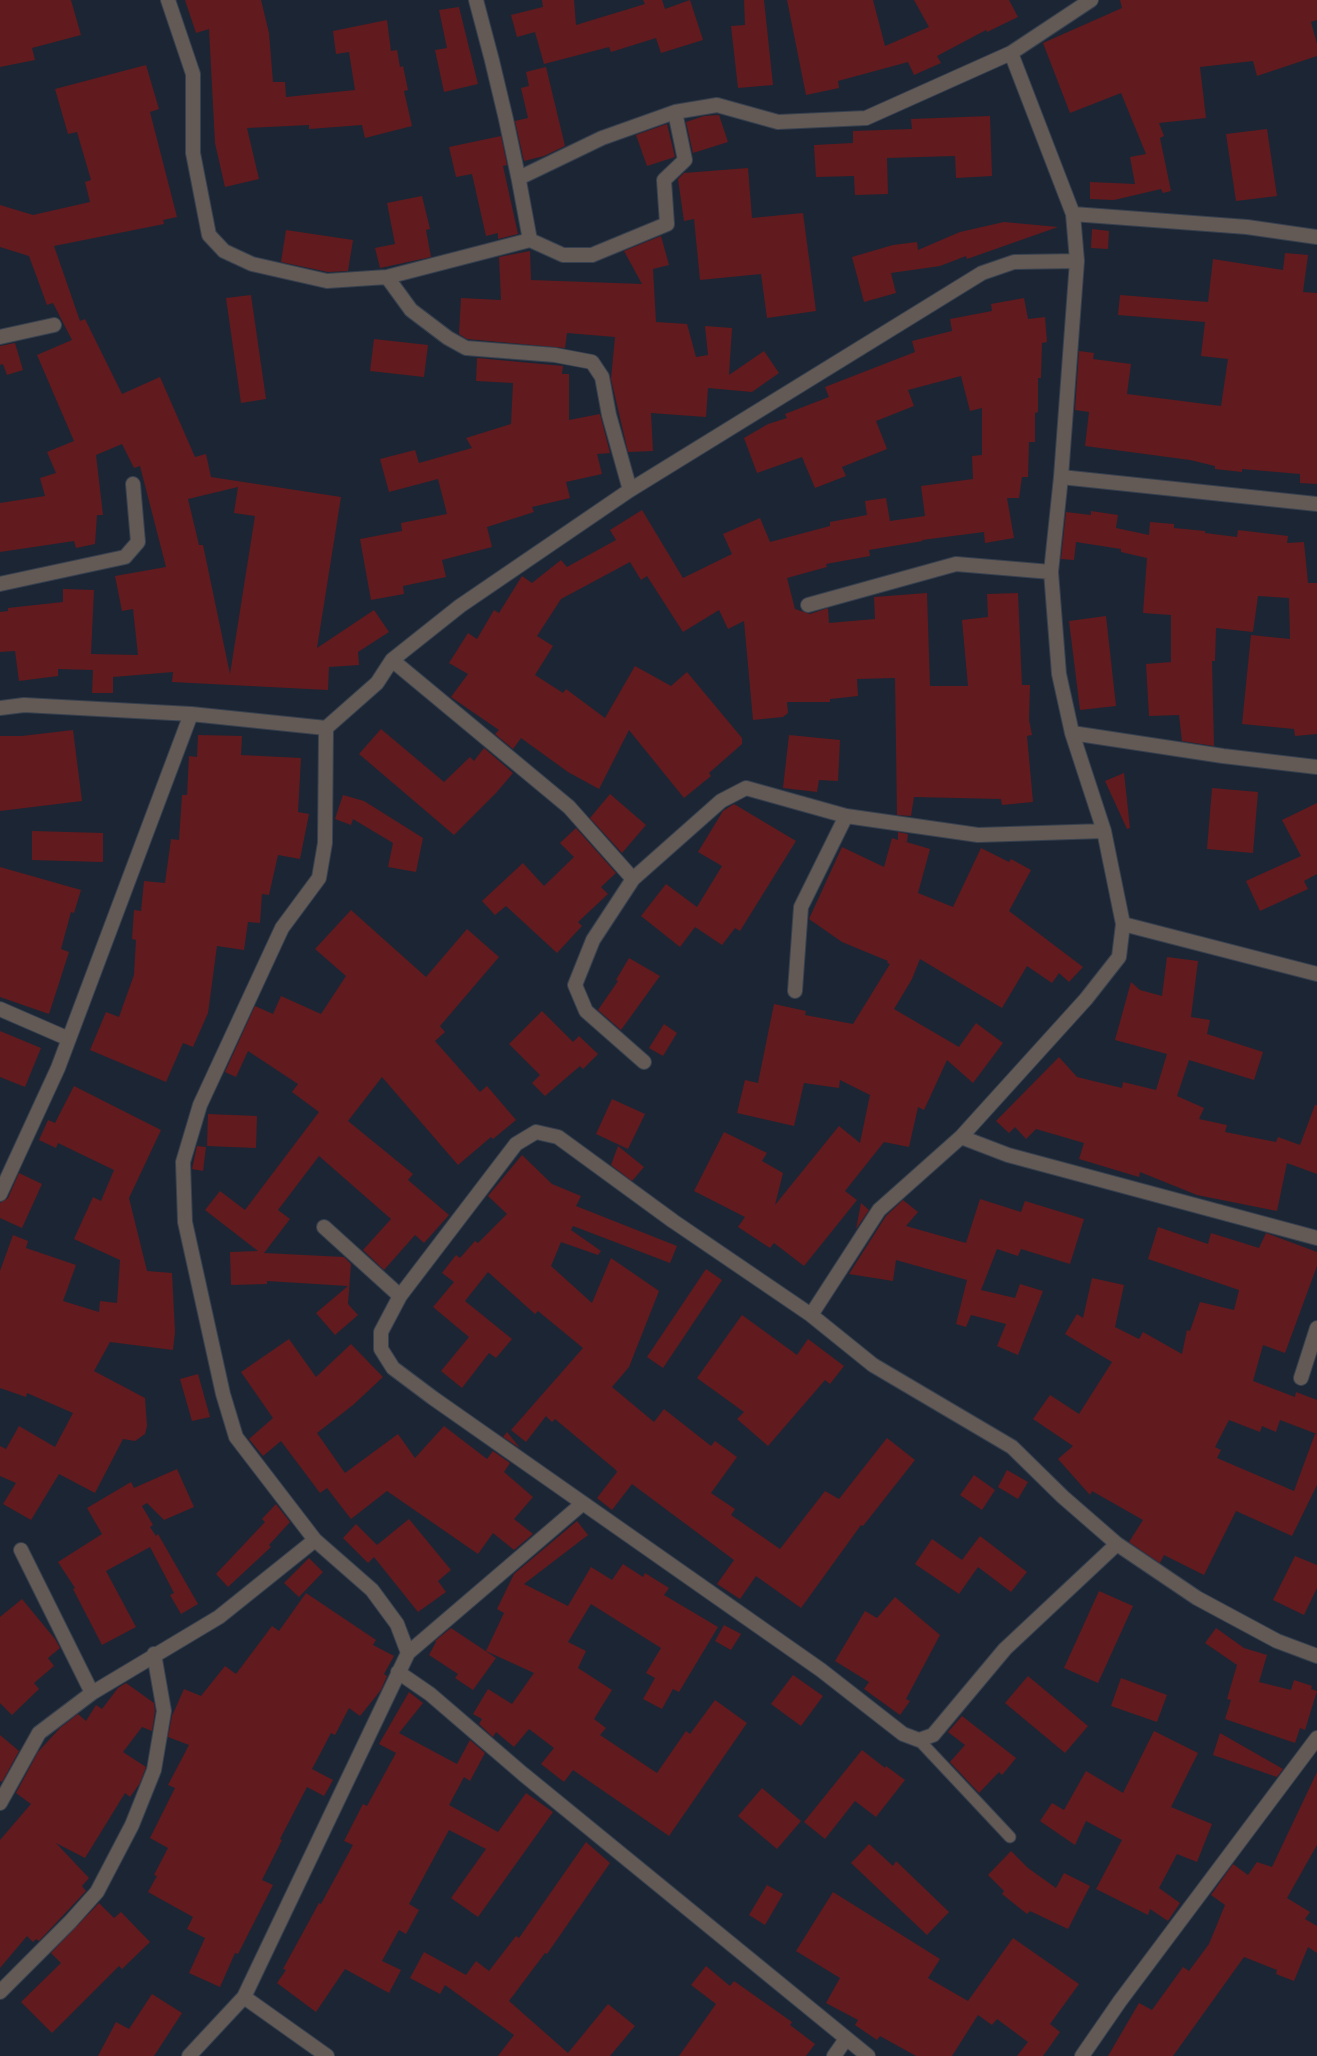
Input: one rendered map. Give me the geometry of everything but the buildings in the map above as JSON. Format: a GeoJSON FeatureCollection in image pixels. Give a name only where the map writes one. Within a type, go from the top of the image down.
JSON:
{"type":"FeatureCollection","features":[{"type":"Feature","properties":{"kind":"street"},"geometry":{"type":"LineString","coordinates":[[168,0],[193,74],[194,153],[209,235],[224,251],[252,264],[327,281],[387,277],[530,240],[563,255],[592,255],[667,224],[664,180],[685,160],[675,112]]}},
{"type":"Feature","properties":{"kind":"street"},"geometry":{"type":"LineString","coordinates":[[476,0],[493,61],[519,178],[530,240]]}},
{"type":"Feature","properties":{"kind":"street"},"geometry":{"type":"LineString","coordinates":[[519,178],[602,138],[675,112],[717,105],[778,122],[866,118],[1011,54],[1091,0]]}},
{"type":"Feature","properties":{"kind":"street"},"geometry":{"type":"LineString","coordinates":[[811,1315],[878,1210],[961,1137],[1086,999],[1119,957],[1122,924],[1104,831],[1072,733],[1059,674],[1051,572],[1061,477],[1077,261],[1073,214],[1011,54]]}},
{"type":"Feature","properties":{"kind":"street"},"geometry":{"type":"LineString","coordinates":[[1073,214],[1247,227],[1317,237]]}},
{"type":"Feature","properties":{"kind":"street"},"geometry":{"type":"LineString","coordinates":[[0,708],[24,705],[191,714],[326,728],[377,683],[392,660],[460,606],[630,490],[982,273],[1014,262],[1077,261]]}},
{"type":"Feature","properties":{"kind":"street"},"geometry":{"type":"LineString","coordinates":[[387,277],[410,310],[448,338],[466,348],[554,355],[592,362],[602,377],[630,490]]}},
{"type":"Feature","properties":{"kind":"street"},"geometry":{"type":"LineString","coordinates":[[0,337],[54,325]]}},
{"type":"Feature","properties":{"kind":"street"},"geometry":{"type":"LineString","coordinates":[[1061,477],[1317,504]]}},
{"type":"Feature","properties":{"kind":"street"},"geometry":{"type":"LineString","coordinates":[[0,584],[125,557],[138,542],[133,484]]}},
{"type":"Feature","properties":{"kind":"street"},"geometry":{"type":"LineString","coordinates":[[808,605],[956,564],[1051,572]]}},
{"type":"Feature","properties":{"kind":"street"},"geometry":{"type":"LineString","coordinates":[[392,660],[569,806],[633,879]]}},
{"type":"Feature","properties":{"kind":"street"},"geometry":{"type":"LineString","coordinates":[[0,1194],[69,1039],[191,714]]}},
{"type":"Feature","properties":{"kind":"street"},"geometry":{"type":"LineString","coordinates":[[326,728],[325,843],[319,878],[278,937],[200,1105],[183,1162],[185,1222],[223,1394],[236,1437],[315,1540],[372,1590],[397,1624],[408,1653]]}},
{"type":"Feature","properties":{"kind":"street"},"geometry":{"type":"LineString","coordinates":[[1072,733],[1223,756],[1317,767]]}},
{"type":"Feature","properties":{"kind":"street"},"geometry":{"type":"LineString","coordinates":[[644,1062],[586,1011],[575,985],[593,940],[633,879],[721,801],[746,788],[846,816],[978,835],[1104,831]]}},
{"type":"Feature","properties":{"kind":"street"},"geometry":{"type":"LineString","coordinates":[[795,991],[801,907],[846,816]]}},
{"type":"Feature","properties":{"kind":"street"},"geometry":{"type":"LineString","coordinates":[[1122,924],[1317,974]]}},
{"type":"Feature","properties":{"kind":"street"},"geometry":{"type":"LineString","coordinates":[[0,1009],[69,1039]]}},
{"type":"Feature","properties":{"kind":"street"},"geometry":{"type":"LineString","coordinates":[[1117,1544],[1005,1649],[933,1735],[919,1740],[903,1734],[821,1670],[582,1504],[393,1368],[381,1349],[382,1332],[400,1296],[516,1144],[536,1132],[558,1137],[673,1221],[811,1315],[874,1365],[1012,1447],[1063,1497],[1117,1544],[1197,1598],[1276,1641],[1317,1656]]}},
{"type":"Feature","properties":{"kind":"street"},"geometry":{"type":"LineString","coordinates":[[961,1137],[1008,1155],[1317,1238]]}},
{"type":"Feature","properties":{"kind":"street"},"geometry":{"type":"LineString","coordinates":[[324,1227],[400,1296]]}},
{"type":"Feature","properties":{"kind":"street"},"geometry":{"type":"LineString","coordinates":[[1301,1378],[1317,1328]]}},
{"type":"Feature","properties":{"kind":"street"},"geometry":{"type":"LineString","coordinates":[[189,2056],[244,1997],[408,1653],[582,1504]]}},
{"type":"Feature","properties":{"kind":"street"},"geometry":{"type":"LineString","coordinates":[[0,1803],[39,1733],[92,1693],[218,1616],[315,1540]]}},
{"type":"Feature","properties":{"kind":"street"},"geometry":{"type":"LineString","coordinates":[[22,1550],[92,1693]]}},
{"type":"Feature","properties":{"kind":"street"},"geometry":{"type":"LineString","coordinates":[[0,1992],[70,1922],[97,1892],[132,1825],[154,1770],[164,1711],[154,1654]]}},
{"type":"Feature","properties":{"kind":"street"},"geometry":{"type":"LineString","coordinates":[[398,1672],[430,1694],[523,1774],[868,2056]]}},
{"type":"Feature","properties":{"kind":"street"},"geometry":{"type":"LineString","coordinates":[[1082,2056],[1120,2001],[1317,1738]]}},
{"type":"Feature","properties":{"kind":"street"},"geometry":{"type":"LineString","coordinates":[[244,1997],[327,2056]]}},
{"type":"Feature","properties":{"kind":"street"},"geometry":{"type":"LineString","coordinates":[[834,2056],[846,2039]]}},
{"type":"Feature","properties":{"kind":"lane"},"geometry":{"type":"LineString","coordinates":[[919,1740],[1010,1837]]}}]}
